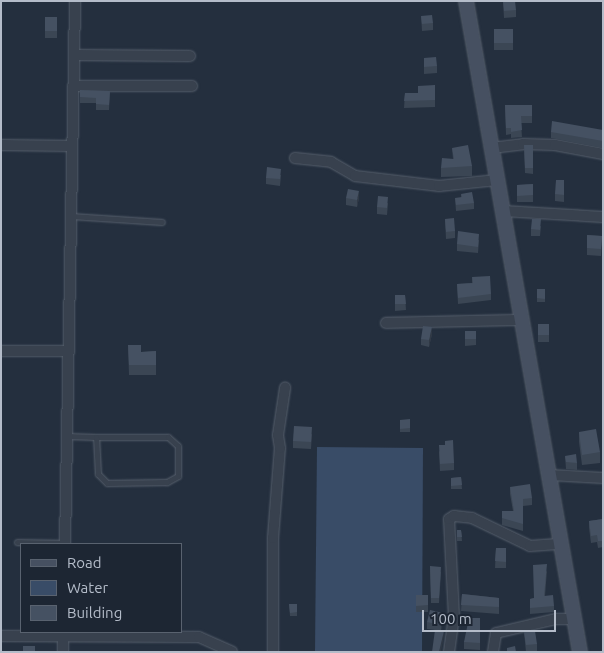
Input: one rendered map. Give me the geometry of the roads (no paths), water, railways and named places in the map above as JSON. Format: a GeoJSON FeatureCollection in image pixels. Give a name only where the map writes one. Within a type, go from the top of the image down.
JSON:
{"type":"FeatureCollection","features":[{"type":"Feature","properties":{"kind":"street"},"geometry":{"type":"LineString","coordinates":[[65,543],[75,1]]}},
{"type":"Feature","properties":{"kind":"street"},"geometry":{"type":"LineString","coordinates":[[466,1],[580,652]]}},
{"type":"Feature","properties":{"kind":"street"},"geometry":{"type":"LineString","coordinates":[[74,55],[190,56]]}},
{"type":"Feature","properties":{"kind":"street"},"geometry":{"type":"LineString","coordinates":[[73,86],[192,86]]}},
{"type":"Feature","properties":{"kind":"street"},"geometry":{"type":"LineString","coordinates":[[492,148],[523,144],[554,145],[603,154]]}},
{"type":"Feature","properties":{"kind":"street"},"geometry":{"type":"LineString","coordinates":[[1,145],[72,146]]}},
{"type":"Feature","properties":{"kind":"street"},"geometry":{"type":"LineString","coordinates":[[295,158],[331,162],[355,176],[438,186],[497,180]]}},
{"type":"Feature","properties":{"kind":"street"},"geometry":{"type":"LineString","coordinates":[[503,210],[603,217]]}},
{"type":"Feature","properties":{"kind":"street"},"geometry":{"type":"LineString","coordinates":[[386,323],[522,320]]}},
{"type":"Feature","properties":{"kind":"street"},"geometry":{"type":"LineString","coordinates":[[1,351],[68,351]]}},
{"type":"Feature","properties":{"kind":"street"},"geometry":{"type":"LineString","coordinates":[[273,652],[273,538],[278,435],[285,388]]}},
{"type":"Feature","properties":{"kind":"street"},"geometry":{"type":"LineString","coordinates":[[550,475],[603,478]]}},
{"type":"Feature","properties":{"kind":"street"},"geometry":{"type":"LineString","coordinates":[[449,652],[454,616],[448,519],[459,516],[472,518],[530,546],[561,544]]}},
{"type":"Feature","properties":{"kind":"street"},"geometry":{"type":"LineString","coordinates":[[493,652],[496,633],[556,619],[574,619]]}},
{"type":"Feature","properties":{"kind":"street"},"geometry":{"type":"LineString","coordinates":[[1,636],[63,641],[198,637],[214,648],[232,652]]}},
{"type":"Feature","properties":{"kind":"lane"},"geometry":{"type":"LineString","coordinates":[[71,216],[162,222]]}},
{"type":"Feature","properties":{"kind":"lane"},"geometry":{"type":"LineString","coordinates":[[67,436],[96,436],[175,440],[180,455],[178,476],[167,482],[107,482],[98,474],[96,436]]}},
{"type":"Feature","properties":{"kind":"lane"},"geometry":{"type":"LineString","coordinates":[[17,542],[41,543]]}},
{"type":"Feature","properties":{"kind":"water"},"geometry":{"type":"Polygon","coordinates":[[[317,447],[423,448],[422,652],[315,652],[317,447]]]}}]}
